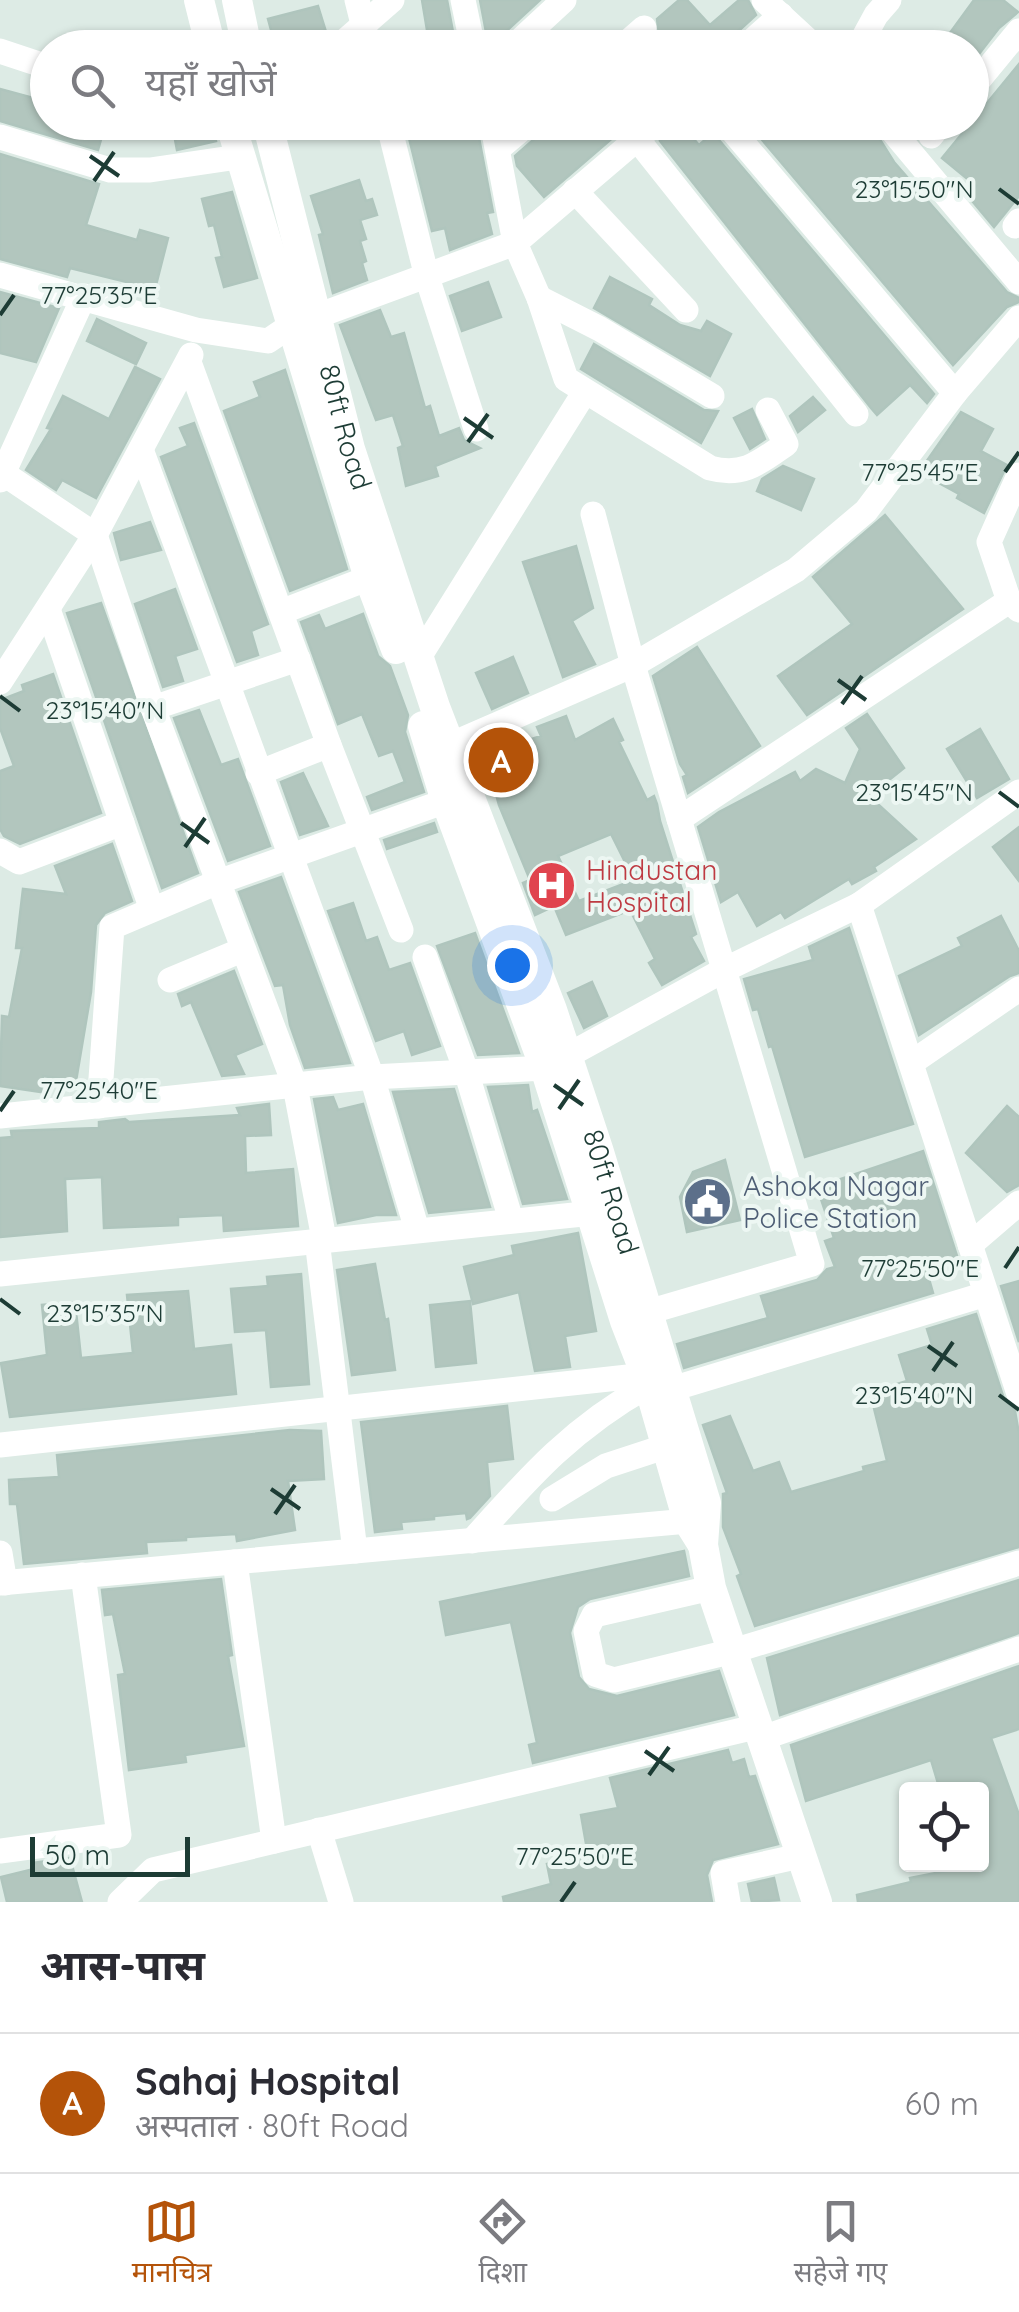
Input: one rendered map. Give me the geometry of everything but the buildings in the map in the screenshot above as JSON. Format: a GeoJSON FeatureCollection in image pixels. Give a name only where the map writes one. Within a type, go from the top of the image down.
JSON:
{"type":"FeatureCollection","features":[{"type":"Feature","properties":{"kind":"main road"},"geometry":{"type":"LineString","coordinates":[[199,0],[206,30]]}},
{"type":"Feature","properties":{"kind":"main road"},"geometry":{"type":"LineString","coordinates":[[236,0],[243,30]]}},
{"type":"Feature","properties":{"kind":"main road"},"geometry":{"type":"LineString","coordinates":[[235,140],[238,157],[302,322]]}},
{"type":"Feature","properties":{"kind":"main road"},"geometry":{"type":"LineString","coordinates":[[269,140],[302,322],[369,578],[404,670],[446,801],[556,1063],[592,1213],[626,1322],[655,1387],[667,1446],[696,1533]]}},
{"type":"Feature","properties":{"kind":"main road","name":"80ft Road"},"geometry":{"type":"LineString","coordinates":[[302,322],[350,449],[556,1063],[648,1312],[655,1387],[706,1503],[696,1533],[711,1588],[816,1902]]}},
{"type":"Feature","properties":{"kind":"street"},"geometry":{"type":"LineString","coordinates":[[357,0],[364,30]]}},
{"type":"Feature","properties":{"kind":"street"},"geometry":{"type":"LineString","coordinates":[[371,30],[392,0]]}},
{"type":"Feature","properties":{"kind":"street"},"geometry":{"type":"LineString","coordinates":[[463,0],[469,30]]}},
{"type":"Feature","properties":{"kind":"street"},"geometry":{"type":"LineString","coordinates":[[532,30],[564,0]]}},
{"type":"Feature","properties":{"kind":"street"},"geometry":{"type":"LineString","coordinates":[[757,30],[772,8],[796,30]]}},
{"type":"Feature","properties":{"kind":"street"},"geometry":{"type":"LineString","coordinates":[[854,30],[882,8]]}},
{"type":"Feature","properties":{"kind":"street"},"geometry":{"type":"LineString","coordinates":[[869,30],[882,8]]}},
{"type":"Feature","properties":{"kind":"street"},"geometry":{"type":"LineString","coordinates":[[989,67],[1019,31]]}},
{"type":"Feature","properties":{"kind":"street"},"geometry":{"type":"LineString","coordinates":[[0,51],[30,60]]}},
{"type":"Feature","properties":{"kind":"street"},"geometry":{"type":"LineString","coordinates":[[0,137],[110,170],[150,170],[238,157]]}},
{"type":"Feature","properties":{"kind":"street"},"geometry":{"type":"LineString","coordinates":[[393,140],[427,277],[476,429]]}},
{"type":"Feature","properties":{"kind":"street"},"geometry":{"type":"LineString","coordinates":[[497,140],[515,243],[566,379],[710,468],[725,472],[742,472],[786,444],[768,410]]}},
{"type":"Feature","properties":{"kind":"street"},"geometry":{"type":"LineString","coordinates":[[499,148],[509,140]]}},
{"type":"Feature","properties":{"kind":"street"},"geometry":{"type":"LineString","coordinates":[[0,275],[196,330],[268,341],[302,322],[515,243],[637,140]]}},
{"type":"Feature","properties":{"kind":"street"},"geometry":{"type":"LineString","coordinates":[[654,140],[856,414]]}},
{"type":"Feature","properties":{"kind":"street"},"geometry":{"type":"LineString","coordinates":[[740,140],[955,393]]}},
{"type":"Feature","properties":{"kind":"street"},"geometry":{"type":"LineString","coordinates":[[900,140],[1019,282]]}},
{"type":"Feature","properties":{"kind":"street"},"geometry":{"type":"LineString","coordinates":[[576,192],[686,310]]}},
{"type":"Feature","properties":{"kind":"street"},"geometry":{"type":"LineString","coordinates":[[84,296],[2,477],[95,536],[153,708],[295,1086],[320,1240],[355,1551]]}},
{"type":"Feature","properties":{"kind":"street"},"geometry":{"type":"LineString","coordinates":[[538,298],[600,329],[712,396]]}},
{"type":"Feature","properties":{"kind":"street"},"geometry":{"type":"LineString","coordinates":[[450,744],[633,666],[796,570],[866,510],[955,393],[1019,318]]}},
{"type":"Feature","properties":{"kind":"street"},"geometry":{"type":"LineString","coordinates":[[0,682],[95,536],[142,452],[190,362],[196,330]]}},
{"type":"Feature","properties":{"kind":"street"},"geometry":{"type":"LineString","coordinates":[[190,362],[329,745],[401,930]]}},
{"type":"Feature","properties":{"kind":"street"},"geometry":{"type":"LineString","coordinates":[[418,657],[584,393]]}},
{"type":"Feature","properties":{"kind":"street"},"geometry":{"type":"LineString","coordinates":[[142,452],[372,1078],[417,1230]]}},
{"type":"Feature","properties":{"kind":"street"},"geometry":{"type":"LineString","coordinates":[[679,819],[1014,606],[989,542],[1019,475]]}},
{"type":"Feature","properties":{"kind":"street"},"geometry":{"type":"LineString","coordinates":[[593,514],[633,666],[812,1264],[648,1312]]}},
{"type":"Feature","properties":{"kind":"street"},"geometry":{"type":"LineString","coordinates":[[281,612],[369,578]]}},
{"type":"Feature","properties":{"kind":"street"},"geometry":{"type":"LineString","coordinates":[[48,609],[151,908]]}},
{"type":"Feature","properties":{"kind":"street"},"geometry":{"type":"LineString","coordinates":[[153,708],[298,659]]}},
{"type":"Feature","properties":{"kind":"street"},"geometry":{"type":"LineString","coordinates":[[258,774],[329,745]]}},
{"type":"Feature","properties":{"kind":"street"},"geometry":{"type":"LineString","coordinates":[[0,1116],[556,1063],[724,970],[859,905],[1019,792]]}},
{"type":"Feature","properties":{"kind":"street"},"geometry":{"type":"LineString","coordinates":[[98,1106],[112,926],[218,882],[446,801]]}},
{"type":"Feature","properties":{"kind":"street"},"geometry":{"type":"LineString","coordinates":[[0,851],[18,862],[122,823]]}},
{"type":"Feature","properties":{"kind":"street"},"geometry":{"type":"LineString","coordinates":[[859,905],[1019,1394]]}},
{"type":"Feature","properties":{"kind":"street"},"geometry":{"type":"LineString","coordinates":[[170,980],[242,950]]}},
{"type":"Feature","properties":{"kind":"street"},"geometry":{"type":"LineString","coordinates":[[426,957],[466,1071],[511,1220]]}},
{"type":"Feature","properties":{"kind":"street"},"geometry":{"type":"LineString","coordinates":[[911,1063],[1019,989]]}},
{"type":"Feature","properties":{"kind":"street"},"geometry":{"type":"LineString","coordinates":[[970,1244],[1019,1203]]}},
{"type":"Feature","properties":{"kind":"street"},"geometry":{"type":"LineString","coordinates":[[0,1274],[592,1213]]}},
{"type":"Feature","properties":{"kind":"street"},"geometry":{"type":"LineString","coordinates":[[472,1540],[552,1454],[599,1414],[655,1387],[986,1294]]}},
{"type":"Feature","properties":{"kind":"street"},"geometry":{"type":"LineString","coordinates":[[0,1444],[337,1407],[655,1387]]}},
{"type":"Feature","properties":{"kind":"street"},"geometry":{"type":"LineString","coordinates":[[552,1499],[606,1466],[667,1446]]}},
{"type":"Feature","properties":{"kind":"street"},"geometry":{"type":"LineString","coordinates":[[0,1553],[3,1583],[472,1540],[696,1533]]}},
{"type":"Feature","properties":{"kind":"street"},"geometry":{"type":"LineString","coordinates":[[235,1562],[274,1841]]}},
{"type":"Feature","properties":{"kind":"street"},"geometry":{"type":"LineString","coordinates":[[711,1588],[594,1615],[586,1632],[594,1674],[614,1680],[732,1651],[1019,1563]]}},
{"type":"Feature","properties":{"kind":"street"},"geometry":{"type":"LineString","coordinates":[[0,1851],[119,1836],[83,1576]]}},
{"type":"Feature","properties":{"kind":"street"},"geometry":{"type":"LineString","coordinates":[[120,1902],[153,1870],[758,1733],[1019,1649]]}},
{"type":"Feature","properties":{"kind":"street"},"geometry":{"type":"LineString","coordinates":[[319,1830],[341,1902]]}},
{"type":"Feature","properties":{"kind":"street"},"geometry":{"type":"LineString","coordinates":[[728,1902],[723,1873],[800,1856]]}},
{"type":"Feature","properties":{"kind":"place","name":"Sahaj Hospital"},"geometry":{"type":"Point","coordinates":[501,760]}},
{"type":"Feature","properties":{"kind":"place","name":"Hindustan Hospital"},"geometry":{"type":"Point","coordinates":[551,886]}},
{"type":"Feature","properties":{"kind":"place","name":"Ashoka Nagar Police Station"},"geometry":{"type":"Point","coordinates":[708,1202]}}]}
